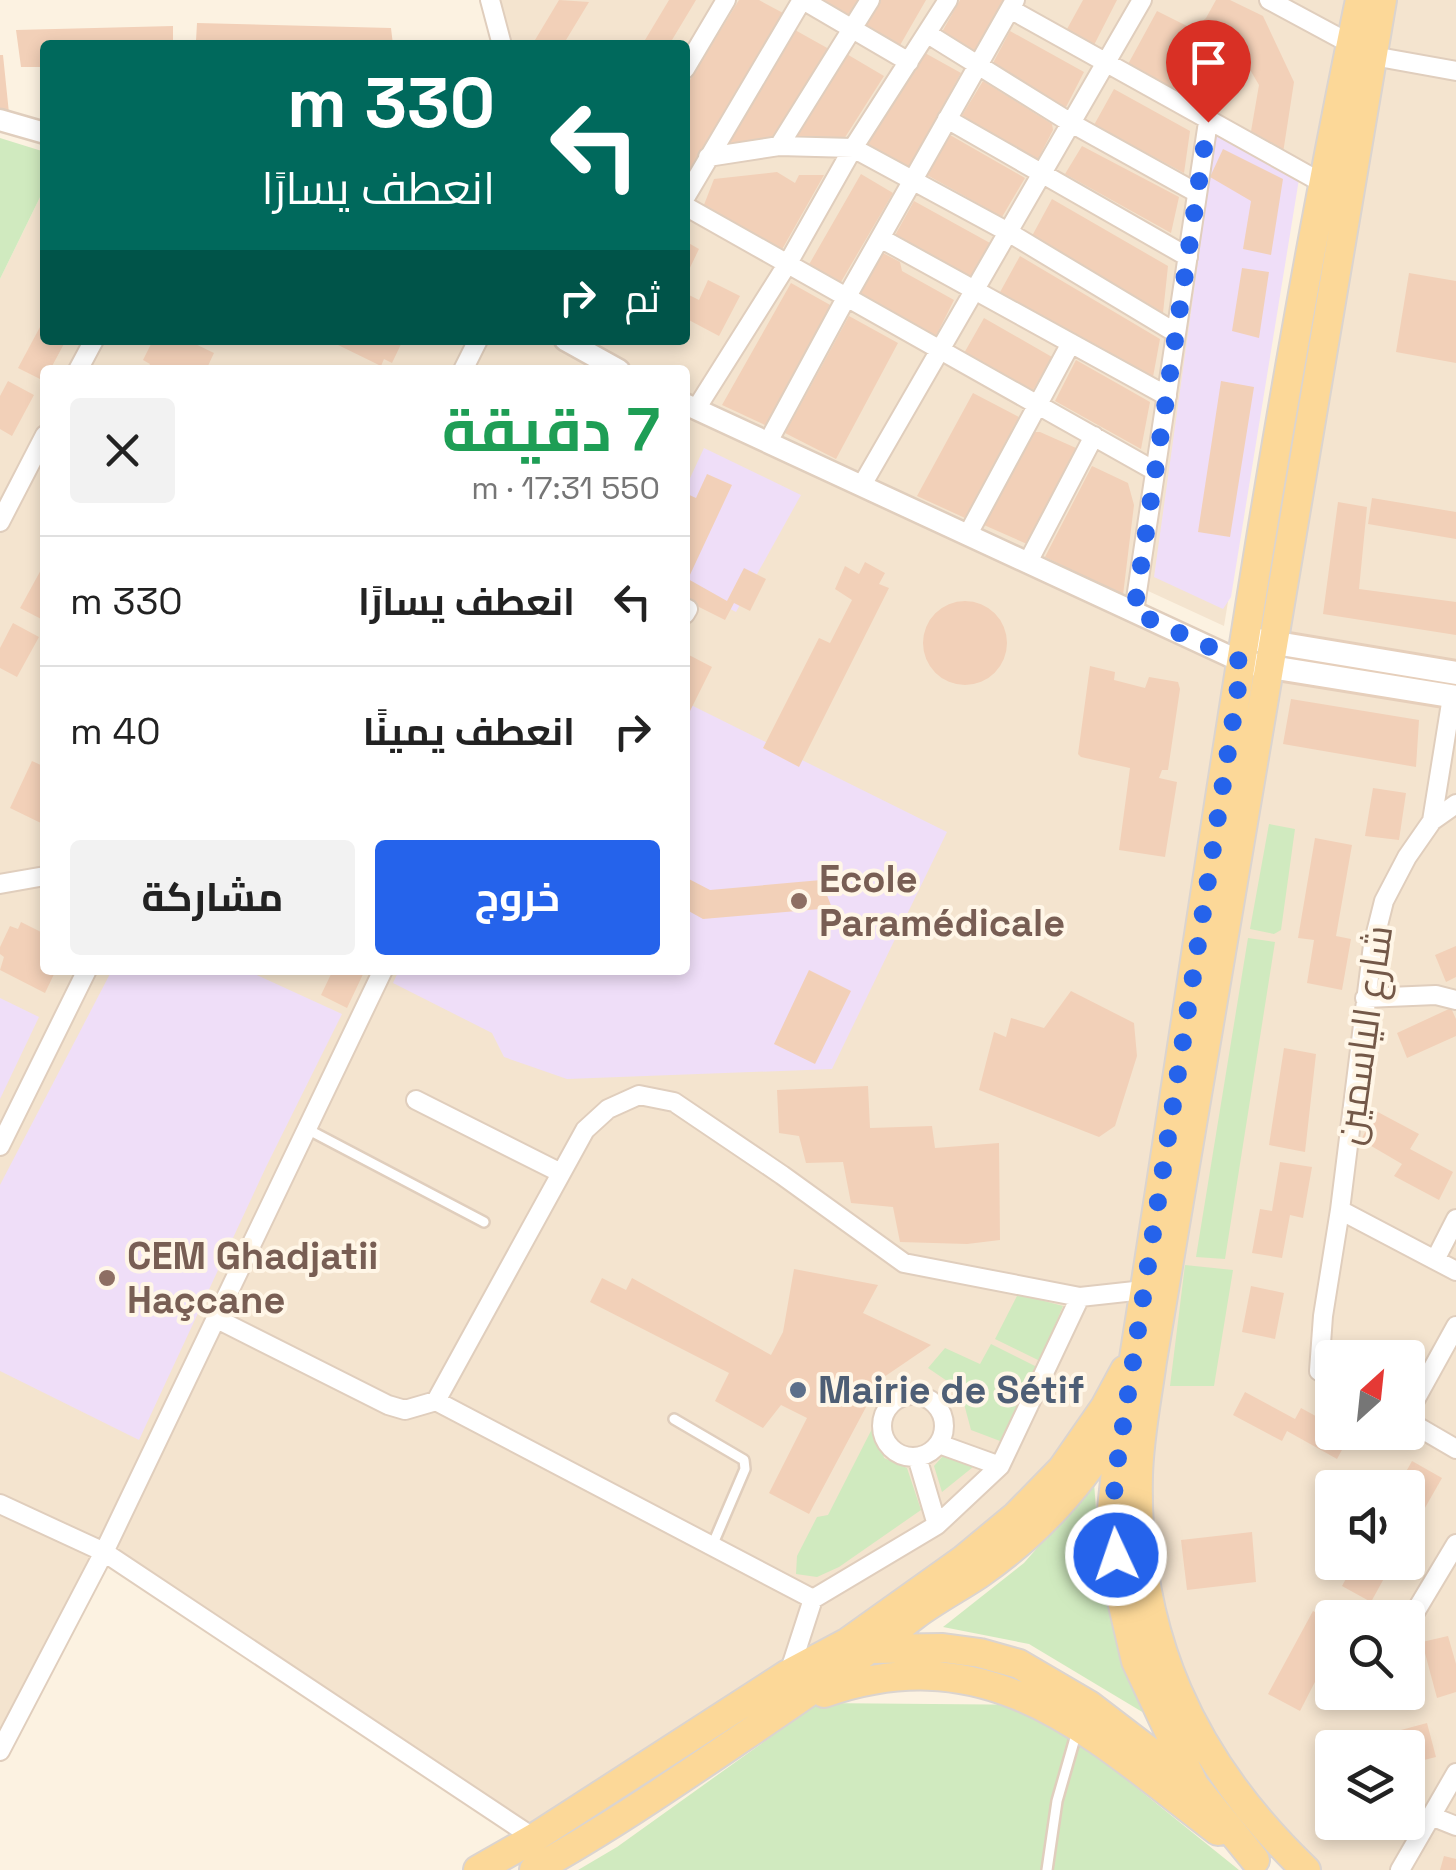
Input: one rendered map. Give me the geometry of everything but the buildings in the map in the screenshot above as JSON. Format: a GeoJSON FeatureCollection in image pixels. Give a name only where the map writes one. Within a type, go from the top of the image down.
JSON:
{"type":"FeatureCollection","features":[{"type":"Feature","properties":{"kind":"main road"},"geometry":{"type":"LineString","coordinates":[[534,1870],[607,1830],[982,1572],[1042,1521],[1101,1454],[1127,1405],[1143,1356],[1273,656],[1362,51],[1360,0]]}},
{"type":"Feature","properties":{"kind":"main road"},"geometry":{"type":"LineString","coordinates":[[1306,1870],[1268,1832],[1218,1767],[1155,1638],[1144,1588],[1138,1471],[1144,1290],[1244,650],[1324,184],[1362,51],[1382,0]]}},
{"type":"Feature","properties":{"kind":"main road"},"geometry":{"type":"LineString","coordinates":[[1244,650],[1454,697]]}},
{"type":"Feature","properties":{"kind":"main road"},"geometry":{"type":"LineString","coordinates":[[1273,656],[1456,673]]}},
{"type":"Feature","properties":{"kind":"main road"},"geometry":{"type":"LineString","coordinates":[[478,1870],[788,1674],[848,1642],[963,1560],[1016,1516],[1062,1469],[1143,1356]]}},
{"type":"Feature","properties":{"kind":"main road"},"geometry":{"type":"LineString","coordinates":[[1127,1405],[1112,1519],[1120,1592],[1136,1661],[1194,1785],[1261,1865]]}},
{"type":"Feature","properties":{"kind":"main road"},"geometry":{"type":"LineString","coordinates":[[788,1674],[874,1648],[943,1648],[1019,1664],[1089,1706],[1194,1785],[1268,1832]]}},
{"type":"Feature","properties":{"kind":"main road"},"geometry":{"type":"LineString","coordinates":[[790,1706],[858,1682],[916,1674],[964,1679],[1026,1697],[1078,1725],[1261,1865]]}},
{"type":"Feature","properties":{"kind":"street"},"geometry":{"type":"LineString","coordinates":[[490,0],[501,40]]}},
{"type":"Feature","properties":{"kind":"street"},"geometry":{"type":"LineString","coordinates":[[690,61],[726,0]]}},
{"type":"Feature","properties":{"kind":"street"},"geometry":{"type":"LineString","coordinates":[[690,189],[802,0],[909,62]]}},
{"type":"Feature","properties":{"kind":"street"},"geometry":{"type":"LineString","coordinates":[[780,146],[870,0]]}},
{"type":"Feature","properties":{"kind":"street"},"geometry":{"type":"LineString","coordinates":[[948,0],[853,148],[788,263],[690,406],[1211,649],[1244,650]]}},
{"type":"Feature","properties":{"kind":"street"},"geometry":{"type":"LineString","coordinates":[[862,485],[1142,0]]}},
{"type":"Feature","properties":{"kind":"street"},"geometry":{"type":"LineString","coordinates":[[1268,0],[1362,51],[1456,71]]}},
{"type":"Feature","properties":{"kind":"street"},"geometry":{"type":"LineString","coordinates":[[768,442],[1012,4],[1105,63],[1324,184]]}},
{"type":"Feature","properties":{"kind":"street"},"geometry":{"type":"LineString","coordinates":[[928,34],[1071,122],[1198,192]]}},
{"type":"Feature","properties":{"kind":"street"},"geometry":{"type":"LineString","coordinates":[[947,119],[1188,257]]}},
{"type":"Feature","properties":{"kind":"street"},"geometry":{"type":"LineString","coordinates":[[0,120],[40,132]]}},
{"type":"Feature","properties":{"kind":"street"},"geometry":{"type":"LineString","coordinates":[[1134,612],[1208,122]]}},
{"type":"Feature","properties":{"kind":"street"},"geometry":{"type":"LineString","coordinates":[[708,157],[780,146],[853,148],[1008,232],[1176,333]]}},
{"type":"Feature","properties":{"kind":"street"},"geometry":{"type":"LineString","coordinates":[[690,209],[1155,470]]}},
{"type":"Feature","properties":{"kind":"street"},"geometry":{"type":"LineString","coordinates":[[880,238],[1166,396]]}},
{"type":"Feature","properties":{"kind":"street"},"geometry":{"type":"LineString","coordinates":[[968,534],[1072,343]]}},
{"type":"Feature","properties":{"kind":"street"},"geometry":{"type":"LineString","coordinates":[[573,345],[610,365]]}},
{"type":"Feature","properties":{"kind":"street"},"geometry":{"type":"LineString","coordinates":[[1028,562],[1094,436]]}},
{"type":"Feature","properties":{"kind":"street"},"geometry":{"type":"LineString","coordinates":[[0,522],[40,445]]}},
{"type":"Feature","properties":{"kind":"street","name":"شارع الياسمين"},"geometry":{"type":"LineString","coordinates":[[1321,1340],[1366,998],[1384,902],[1407,857],[1432,822],[1454,697]]}},
{"type":"Feature","properties":{"kind":"street"},"geometry":{"type":"LineString","coordinates":[[1432,822],[1456,804]]}},
{"type":"Feature","properties":{"kind":"street"},"geometry":{"type":"LineString","coordinates":[[0,884],[40,877]]}},
{"type":"Feature","properties":{"kind":"street"},"geometry":{"type":"LineString","coordinates":[[0,1146],[85,975]]}},
{"type":"Feature","properties":{"kind":"street"},"geometry":{"type":"LineString","coordinates":[[0,1751],[104,1552],[380,975]]}},
{"type":"Feature","properties":{"kind":"street"},"geometry":{"type":"LineString","coordinates":[[1366,998],[1436,994],[1456,1000]]}},
{"type":"Feature","properties":{"kind":"street"},"geometry":{"type":"LineString","coordinates":[[217,1319],[388,1405],[406,1410],[436,1401],[585,1130],[608,1109],[639,1095],[674,1102],[904,1263],[1080,1296],[1144,1290]]}},
{"type":"Feature","properties":{"kind":"street"},"geometry":{"type":"LineString","coordinates":[[416,1100],[562,1173]]}},
{"type":"Feature","properties":{"kind":"street"},"geometry":{"type":"LineString","coordinates":[[1340,1210],[1456,1272]]}},
{"type":"Feature","properties":{"kind":"street"},"geometry":{"type":"LineString","coordinates":[[1435,1260],[1456,1220]]}},
{"type":"Feature","properties":{"kind":"street"},"geometry":{"type":"LineString","coordinates":[[790,1706],[788,1674],[813,1599],[937,1526],[1000,1466],[1080,1296]]}},
{"type":"Feature","properties":{"kind":"street"},"geometry":{"type":"LineString","coordinates":[[1425,1382],[1456,1326]]}},
{"type":"Feature","properties":{"kind":"street"},"geometry":{"type":"LineString","coordinates":[[918,1395],[936,1405],[944,1424],[939,1444],[917,1457],[897,1452],[884,1435],[884,1415],[898,1399],[918,1395]]}},
{"type":"Feature","properties":{"kind":"street"},"geometry":{"type":"LineString","coordinates":[[436,1401],[813,1599]]}},
{"type":"Feature","properties":{"kind":"street"},"geometry":{"type":"LineString","coordinates":[[1425,1431],[1456,1449]]}},
{"type":"Feature","properties":{"kind":"street"},"geometry":{"type":"LineString","coordinates":[[939,1444],[1000,1466]]}},
{"type":"Feature","properties":{"kind":"street"},"geometry":{"type":"LineString","coordinates":[[917,1457],[937,1526]]}},
{"type":"Feature","properties":{"kind":"street"},"geometry":{"type":"LineString","coordinates":[[0,1504],[104,1552],[534,1838]]}},
{"type":"Feature","properties":{"kind":"street"},"geometry":{"type":"LineString","coordinates":[[1422,1600],[1456,1544]]}},
{"type":"Feature","properties":{"kind":"street"},"geometry":{"type":"LineString","coordinates":[[1400,1870],[1456,1773]]}},
{"type":"Feature","properties":{"kind":"street"},"geometry":{"type":"LineString","coordinates":[[1431,1816],[1456,1826]]}},
{"type":"Feature","properties":{"kind":"lane"},"geometry":{"type":"LineString","coordinates":[[307,1129],[484,1222]]}},
{"type":"Feature","properties":{"kind":"lane"},"geometry":{"type":"LineString","coordinates":[[674,1419],[744,1460],[745,1469],[712,1546]]}},
{"type":"Feature","properties":{"kind":"lane"},"geometry":{"type":"LineString","coordinates":[[1047,1870],[1057,1801],[1078,1725]]}},
{"type":"Feature","properties":{"kind":"shaded area"},"geometry":{"type":"Polygon","coordinates":[[[496,0],[1351,0],[1344,36],[1327,27],[1323,40],[1335,48],[1312,169],[1300,164],[1224,626],[1133,584],[1130,600],[690,396],[690,365],[628,365],[591,345],[690,345],[690,40],[506,40],[496,0]]]}},
{"type":"Feature","properties":{"kind":"shaded area"},"geometry":{"type":"Polygon","coordinates":[[[1391,0],[1456,0],[1456,66],[1382,52],[1391,0]]]}},
{"type":"Feature","properties":{"kind":"shaded area"},"geometry":{"type":"Polygon","coordinates":[[[1381,63],[1456,77],[1456,664],[1285,637],[1381,63]]]}},
{"type":"Feature","properties":{"kind":"shaded area"},"geometry":{"type":"Polygon","coordinates":[[[1216,133],[1299,179],[1231,597],[1223,609],[1154,577],[1216,133]]]}},
{"type":"Feature","properties":{"kind":"shaded area"},"geometry":{"type":"Polygon","coordinates":[[[40,197],[40,345],[556,345],[592,365],[40,365],[40,975],[374,975],[97,1555],[0,1740],[0,279],[40,197]]]}},
{"type":"Feature","properties":{"kind":"shaded area"},"geometry":{"type":"Polygon","coordinates":[[[690,416],[1233,668],[1136,1284],[1079,1292],[905,1258],[676,1097],[604,1106],[430,1402],[806,1602],[786,1665],[531,1830],[111,1550],[386,975],[690,975],[690,416]]]}},
{"type":"Feature","properties":{"kind":"shaded area"},"geometry":{"type":"Polygon","coordinates":[[[704,448],[801,495],[736,612],[690,589],[690,478],[704,448]]]}},
{"type":"Feature","properties":{"kind":"shaded area"},"geometry":{"type":"Polygon","coordinates":[[[1278,678],[1456,707],[1456,1870],[1319,1870],[1221,1754],[1163,1636],[1146,1472],[1278,678]]]}},
{"type":"Feature","properties":{"kind":"shaded area","name":"Ecole Paramédicale"},"geometry":{"type":"Polygon","coordinates":[[[690,704],[947,832],[832,1069],[567,1079],[504,1057],[492,1033],[393,983],[397,975],[690,975],[690,704]]]}},
{"type":"Feature","properties":{"kind":"shaded area","name":"CEM Ghadjatii Haçcane"},"geometry":{"type":"Polygon","coordinates":[[[109,975],[257,975],[342,1014],[139,1440],[0,1371],[0,1185],[109,975]]]}},
{"type":"Feature","properties":{"kind":"shaded area"},"geometry":{"type":"Polygon","coordinates":[[[0,998],[39,1017],[0,1099],[0,998]]]}},
{"type":"Feature","properties":{"kind":"shaded area"},"geometry":{"type":"Polygon","coordinates":[[[640,1101],[673,1107],[902,1268],[1073,1300],[997,1459],[946,1441],[950,1424],[947,1412],[940,1400],[929,1393],[905,1391],[886,1403],[877,1425],[880,1439],[892,1456],[913,1462],[930,1523],[813,1593],[445,1399],[590,1133],[611,1114],[640,1101]]]}},
{"type":"Feature","properties":{"kind":"shaded area"},"geometry":{"type":"Polygon","coordinates":[[[1135,1297],[1127,1348],[1056,1463],[958,1553],[799,1658],[818,1602],[1005,1468],[1084,1301],[1135,1297]]]}},
{"type":"Feature","properties":{"kind":"shaded area"},"geometry":{"type":"Polygon","coordinates":[[[913,1401],[931,1408],[938,1426],[931,1444],[913,1451],[895,1444],[888,1426],[895,1408],[913,1401]]]}},
{"type":"Feature","properties":{"kind":"shaded area"},"geometry":{"type":"Polygon","coordinates":[[[940,1450],[990,1468],[940,1516],[924,1461],[940,1450]]]}},
{"type":"Feature","properties":{"kind":"green space"},"geometry":{"type":"Polygon","coordinates":[[[0,138],[40,150],[40,197],[0,279],[0,138]]]}},
{"type":"Feature","properties":{"kind":"green space"},"geometry":{"type":"Polygon","coordinates":[[[1269,824],[1295,829],[1281,930],[1274,934],[1250,929],[1269,824]]]}},
{"type":"Feature","properties":{"kind":"green space"},"geometry":{"type":"Polygon","coordinates":[[[1248,938],[1275,942],[1225,1259],[1196,1257],[1248,938]]]}},
{"type":"Feature","properties":{"kind":"green space"},"geometry":{"type":"Polygon","coordinates":[[[1185,1265],[1233,1270],[1214,1386],[1170,1386],[1185,1265]]]}},
{"type":"Feature","properties":{"kind":"green space"},"geometry":{"type":"Polygon","coordinates":[[[1018,1294],[1063,1306],[1040,1361],[995,1339],[1018,1294]]]}},
{"type":"Feature","properties":{"kind":"green space"},"geometry":{"type":"Polygon","coordinates":[[[991,1344],[1037,1367],[1000,1441],[971,1430],[963,1400],[950,1383],[928,1368],[945,1348],[980,1364],[991,1344]]]}},
{"type":"Feature","properties":{"kind":"green space"},"geometry":{"type":"Polygon","coordinates":[[[876,1421],[884,1458],[907,1468],[921,1510],[839,1567],[817,1577],[796,1574],[797,1556],[817,1517],[828,1515],[876,1421]]]}},
{"type":"Feature","properties":{"kind":"green space"},"geometry":{"type":"Polygon","coordinates":[[[952,1454],[978,1463],[942,1492],[934,1466],[942,1457],[952,1454]]]}},
{"type":"Feature","properties":{"kind":"green space"},"geometry":{"type":"Polygon","coordinates":[[[1094,1483],[1102,1586],[1144,1713],[1029,1644],[943,1627],[1024,1563],[1094,1483]]]}},
{"type":"Feature","properties":{"kind":"green space"},"geometry":{"type":"Polygon","coordinates":[[[818,1703],[1034,1705],[1239,1870],[578,1870],[617,1847],[818,1703]]]}},
{"type":"Feature","properties":{"kind":"place","name":"Ecole Paramédicale"},"geometry":{"type":"Point","coordinates":[799,901]}},
{"type":"Feature","properties":{"kind":"place","name":"CEM Ghadjatii Haçcane"},"geometry":{"type":"Point","coordinates":[107,1278]}},
{"type":"Feature","properties":{"kind":"place","name":"Mairie de Sétif"},"geometry":{"type":"Point","coordinates":[798,1390]}},
{"type":"Feature","properties":{"kind":"route"},"geometry":{"type":"LineString","coordinates":[[1116,1555],[1112,1519],[1116,1471],[1242,662],[1134,612],[1208,122]]}}]}
